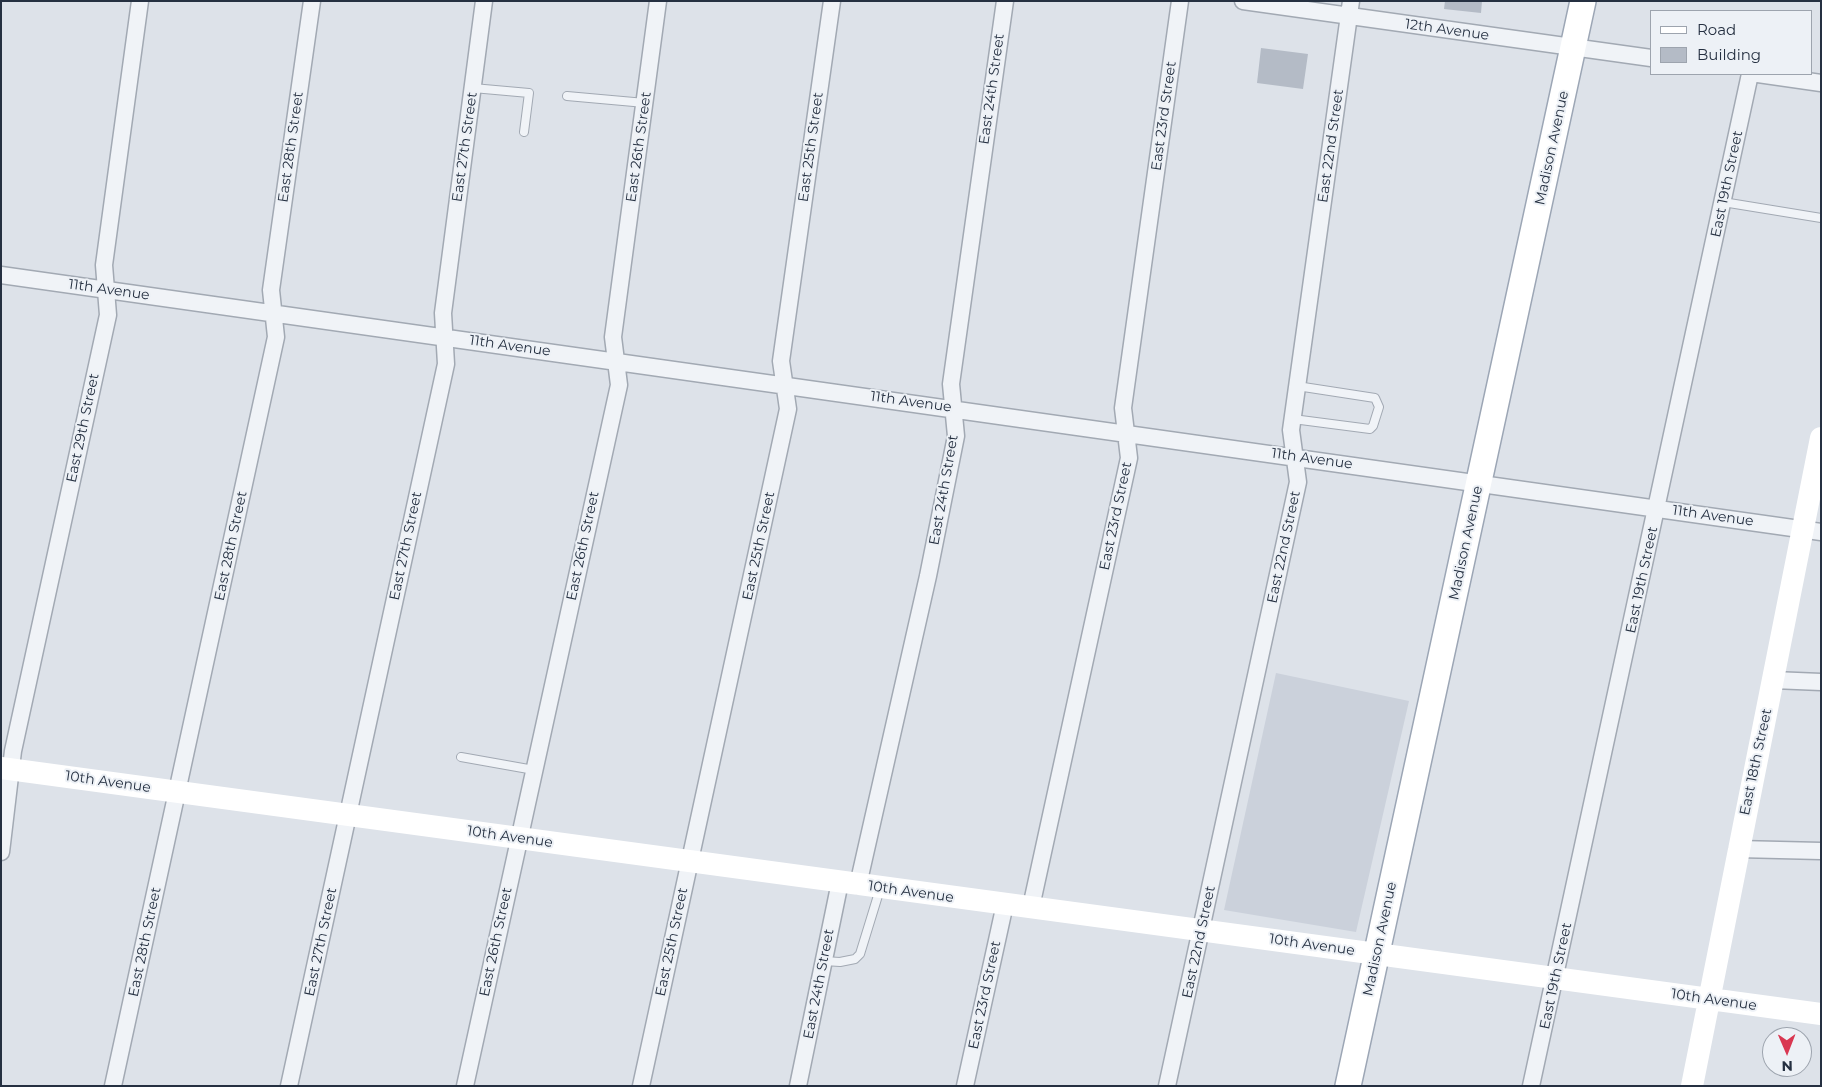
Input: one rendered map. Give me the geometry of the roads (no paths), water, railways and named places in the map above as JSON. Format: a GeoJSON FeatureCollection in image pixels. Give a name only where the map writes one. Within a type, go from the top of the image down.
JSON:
{"type":"FeatureCollection","features":[{"type":"Feature","properties":{"kind":"main road","name":"Madison Avenue"},"geometry":{"type":"LineString","coordinates":[[1348,1086],[1583,1]]}},
{"type":"Feature","properties":{"kind":"main road","name":"East 18th Street"},"geometry":{"type":"LineString","coordinates":[[1692,1086],[1773,680],[1812,530],[1821,438]]}},
{"type":"Feature","properties":{"kind":"main road","name":"10th Avenue"},"geometry":{"type":"LineString","coordinates":[[6,768],[880,888],[1821,1014]]}},
{"type":"Feature","properties":{"kind":"street","name":"East 29th Street"},"geometry":{"type":"LineString","coordinates":[[1,852],[6,768],[13,751],[108,315],[104,265],[140,1]]}},
{"type":"Feature","properties":{"kind":"street","name":"East 28th Street"},"geometry":{"type":"LineString","coordinates":[[113,1086],[276,337],[271,290],[312,1]]}},
{"type":"Feature","properties":{"kind":"street","name":"East 27th Street"},"geometry":{"type":"LineString","coordinates":[[290,1086],[446,364],[443,313],[484,1]]}},
{"type":"Feature","properties":{"kind":"street","name":"East 26th Street"},"geometry":{"type":"LineString","coordinates":[[465,1086],[619,385],[613,337],[658,1]]}},
{"type":"Feature","properties":{"kind":"street","name":"East 25th Street"},"geometry":{"type":"LineString","coordinates":[[640,1086],[788,409],[781,361],[832,1]]}},
{"type":"Feature","properties":{"kind":"street","name":"East 24th Street"},"geometry":{"type":"LineString","coordinates":[[798,1086],[824,961],[849,883],[936,538],[956,436],[951,384],[1005,1]]}},
{"type":"Feature","properties":{"kind":"street","name":"East 23rd Street"},"geometry":{"type":"LineString","coordinates":[[1031,908],[1129,458],[1123,408],[1180,1]]}},
{"type":"Feature","properties":{"kind":"street","name":"12th Avenue"},"geometry":{"type":"LineString","coordinates":[[1243,1],[1350,9],[1573,47],[1650,58]]}},
{"type":"Feature","properties":{"kind":"street","name":"East 22nd Street"},"geometry":{"type":"LineString","coordinates":[[1167,1086],[1298,482],[1291,430],[1350,9]]}},
{"type":"Feature","properties":{"kind":"street","name":"East 19th Street"},"geometry":{"type":"LineString","coordinates":[[1532,1086],[1750,75]]}},
{"type":"Feature","properties":{"kind":"street"},"geometry":{"type":"LineString","coordinates":[[1765,75],[1821,83]]}},
{"type":"Feature","properties":{"kind":"street","name":"11th Avenue"},"geometry":{"type":"LineString","coordinates":[[1,275],[1812,530]]}},
{"type":"Feature","properties":{"kind":"street"},"geometry":{"type":"LineString","coordinates":[[1773,680],[1821,682]]}},
{"type":"Feature","properties":{"kind":"street"},"geometry":{"type":"LineString","coordinates":[[1738,849],[1821,850]]}},
{"type":"Feature","properties":{"kind":"street","name":"East 23rd Street"},"geometry":{"type":"LineString","coordinates":[[965,1086],[1005,904]]}},
{"type":"Feature","properties":{"kind":"lane"},"geometry":{"type":"LineString","coordinates":[[473,88],[530,93],[524,132]]}},
{"type":"Feature","properties":{"kind":"lane"},"geometry":{"type":"LineString","coordinates":[[566,96],[644,103]]}},
{"type":"Feature","properties":{"kind":"lane"},"geometry":{"type":"LineString","coordinates":[[1723,202],[1821,218]]}},
{"type":"Feature","properties":{"kind":"lane"},"geometry":{"type":"LineString","coordinates":[[1293,419],[1370,429],[1373,426],[1379,407],[1375,398],[1297,386]]}},
{"type":"Feature","properties":{"kind":"lane"},"geometry":{"type":"LineString","coordinates":[[461,757],[534,770]]}},
{"type":"Feature","properties":{"kind":"lane"},"geometry":{"type":"LineString","coordinates":[[824,961],[840,962],[855,959],[860,954],[880,888]]}}]}
